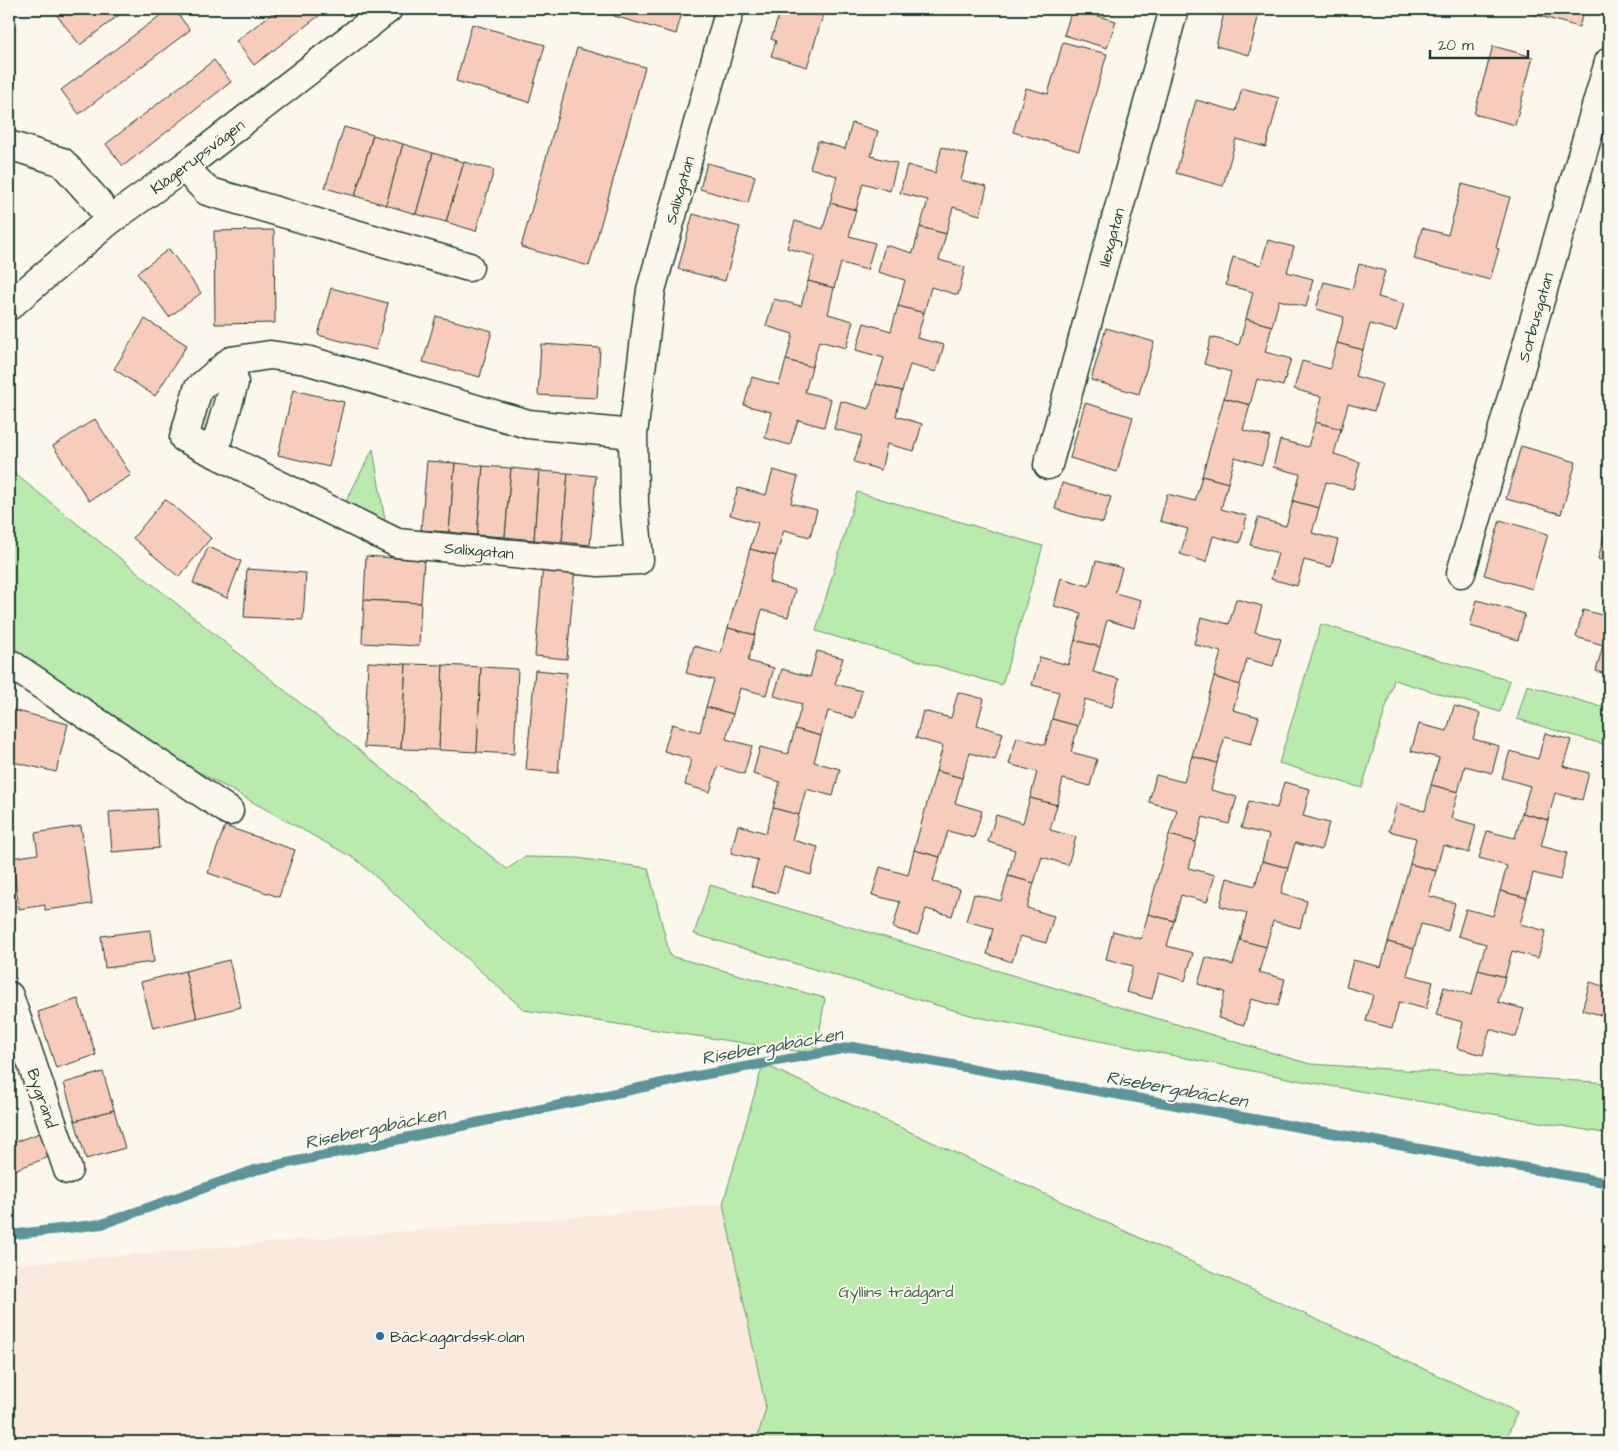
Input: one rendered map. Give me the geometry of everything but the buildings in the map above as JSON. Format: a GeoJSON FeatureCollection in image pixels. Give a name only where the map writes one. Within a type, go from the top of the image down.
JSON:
{"type":"FeatureCollection","features":[{"type":"Feature","properties":{"kind":"street","name":"Klågerupsvägen"},"geometry":{"type":"LineString","coordinates":[[9,306],[110,220],[184,167],[388,9]]}},
{"type":"Feature","properties":{"kind":"street","name":"Salixgatan"},"geometry":{"type":"LineString","coordinates":[[633,434],[528,424],[306,360],[270,355],[231,361],[198,388],[184,438],[397,543],[599,562],[639,560],[634,503],[633,434],[651,290],[730,9]]}},
{"type":"Feature","properties":{"kind":"street","name":"Ilexgatan"},"geometry":{"type":"LineString","coordinates":[[1048,465],[1174,9]]}},
{"type":"Feature","properties":{"kind":"street","name":"Sorbusgatan"},"geometry":{"type":"LineString","coordinates":[[1461,573],[1609,62]]}},
{"type":"Feature","properties":{"kind":"street"},"geometry":{"type":"LineString","coordinates":[[9,145],[62,162],[96,200],[110,220]]}},
{"type":"Feature","properties":{"kind":"street"},"geometry":{"type":"LineString","coordinates":[[184,167],[207,191],[468,267]]}},
{"type":"Feature","properties":{"kind":"street"},"geometry":{"type":"LineString","coordinates":[[9,663],[229,811]]}},
{"type":"Feature","properties":{"kind":"street","name":"Bygränd"},"geometry":{"type":"LineString","coordinates":[[9,996],[68,1170]]}},
{"type":"Feature","properties":{"kind":"shaded area","name":"Bäckagårdsskolan"},"geometry":{"type":"Polygon","coordinates":[[[723,1204],[766,1408],[756,1442],[9,1442],[9,1265],[723,1204]]]}},
{"type":"Feature","properties":{"kind":"green space"},"geometry":{"type":"Polygon","coordinates":[[[373,449],[386,527],[344,505],[373,449]]]}},
{"type":"Feature","properties":{"kind":"green space"},"geometry":{"type":"Polygon","coordinates":[[[9,469],[507,869],[525,857],[577,858],[648,868],[670,956],[825,998],[816,1054],[524,1010],[357,860],[197,771],[9,646],[9,469]]]}},
{"type":"Feature","properties":{"kind":"green space"},"geometry":{"type":"Polygon","coordinates":[[[857,492],[1043,546],[1002,685],[816,631],[857,492]]]}},
{"type":"Feature","properties":{"kind":"green space"},"geometry":{"type":"Polygon","coordinates":[[[1321,624],[1510,681],[1500,712],[1394,680],[1362,788],[1279,763],[1321,624]]]}},
{"type":"Feature","properties":{"kind":"green space"},"geometry":{"type":"Polygon","coordinates":[[[1527,685],[1609,709],[1609,746],[1517,719],[1527,685]]]}},
{"type":"Feature","properties":{"kind":"green space"},"geometry":{"type":"Polygon","coordinates":[[[710,885],[1310,1064],[1609,1083],[1609,1134],[1313,1083],[977,1017],[694,934],[710,885]]]}},
{"type":"Feature","properties":{"kind":"green space","name":"Gyllins trädgård"},"geometry":{"type":"Polygon","coordinates":[[[763,1064],[1517,1412],[1505,1442],[756,1442],[766,1408],[723,1204],[763,1064]]]}},
{"type":"Feature","properties":{"kind":"waterway","name":"Risebergabäcken"},"geometry":{"type":"LineString","coordinates":[[9,1235],[102,1224],[255,1170],[686,1078],[853,1047],[1609,1183]]}},
{"type":"Feature","properties":{"kind":"place","name":"Bäckagårdsskolan"},"geometry":{"type":"Point","coordinates":[380,1336]}}]}
